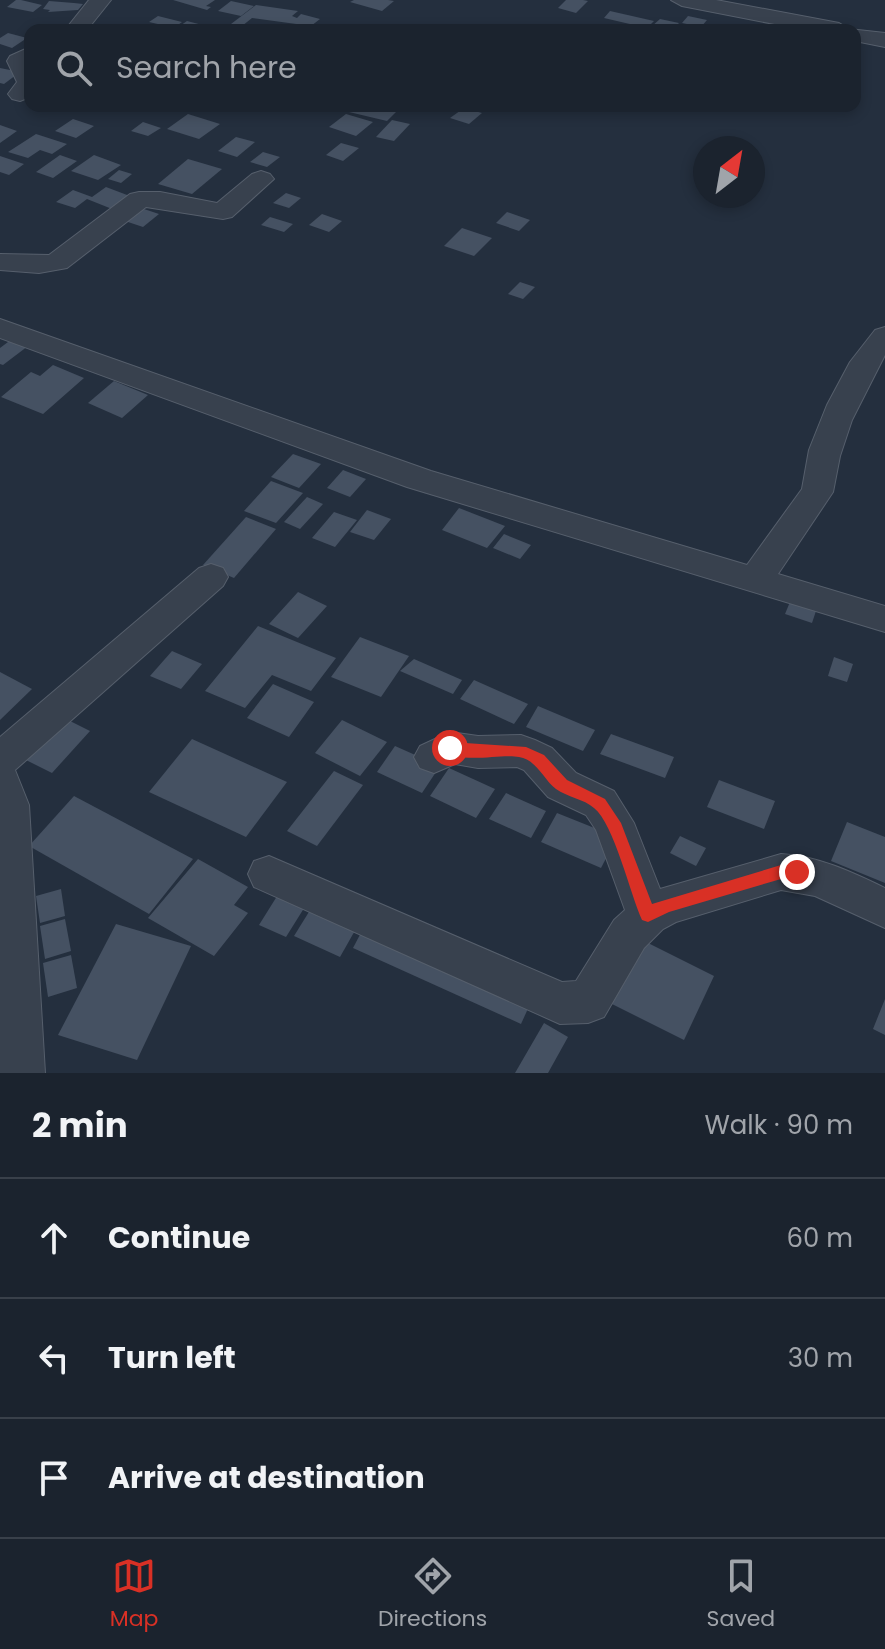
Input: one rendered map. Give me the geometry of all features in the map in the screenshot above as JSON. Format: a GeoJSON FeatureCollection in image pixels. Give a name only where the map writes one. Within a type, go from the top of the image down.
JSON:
{"type":"FeatureCollection","features":[{"type":"Feature","properties":{"kind":"street"},"geometry":{"type":"LineString","coordinates":[[81,24],[100,0]]}},
{"type":"Feature","properties":{"kind":"street"},"geometry":{"type":"LineString","coordinates":[[682,0],[808,24]]}},
{"type":"Feature","properties":{"kind":"street"},"geometry":{"type":"LineString","coordinates":[[861,35],[885,40]]}},
{"type":"Feature","properties":{"kind":"street"},"geometry":{"type":"LineString","coordinates":[[20,94],[24,89]]}},
{"type":"Feature","properties":{"kind":"street"},"geometry":{"type":"LineString","coordinates":[[0,262],[39,265],[57,262],[139,200],[151,199],[201,210],[223,211],[261,179]]}},
{"type":"Feature","properties":{"kind":"street"},"geometry":{"type":"LineString","coordinates":[[0,328],[419,479],[885,619]]}},
{"type":"Feature","properties":{"kind":"street"},"geometry":{"type":"LineString","coordinates":[[755,580],[822,483],[825,451],[844,400],[865,359],[885,336]]}},
{"type":"Feature","properties":{"kind":"street"},"geometry":{"type":"LineString","coordinates":[[0,760],[211,577]]}},
{"type":"Feature","properties":{"kind":"street"},"geometry":{"type":"LineString","coordinates":[[434,757],[450,748],[478,752],[521,751],[538,759],[562,785],[600,803],[614,823],[648,915]]}},
{"type":"Feature","properties":{"kind":"street"},"geometry":{"type":"LineString","coordinates":[[0,780],[9,805],[25,1072]]}},
{"type":"Feature","properties":{"kind":"street"},"geometry":{"type":"LineString","coordinates":[[269,874],[560,1003],[575,1005],[588,1002],[629,934],[648,915],[665,906],[781,872],[811,875],[885,909]]}},
{"type":"Feature","properties":{"kind":"building"},"geometry":{"type":"Polygon","coordinates":[[[16,0],[42,5],[33,12],[7,7],[16,0]]]}},
{"type":"Feature","properties":{"kind":"building"},"geometry":{"type":"Polygon","coordinates":[[[173,0],[215,0],[206,6],[211,7],[207,10],[173,0]]]}},
{"type":"Feature","properties":{"kind":"building"},"geometry":{"type":"Polygon","coordinates":[[[566,0],[588,1],[576,13],[558,8],[566,0]]]}},
{"type":"Feature","properties":{"kind":"building"},"geometry":{"type":"Polygon","coordinates":[[[49,1],[83,4],[78,10],[48,12],[50,10],[43,9],[49,1]]]}},
{"type":"Feature","properties":{"kind":"building"},"geometry":{"type":"Polygon","coordinates":[[[231,1],[254,6],[241,16],[218,11],[231,1]]]}},
{"type":"Feature","properties":{"kind":"building"},"geometry":{"type":"Polygon","coordinates":[[[394,1],[382,11],[350,2],[394,1]]]}},
{"type":"Feature","properties":{"kind":"building"},"geometry":{"type":"Polygon","coordinates":[[[256,5],[298,11],[292,16],[297,18],[301,14],[320,19],[314,24],[296,24],[252,18],[244,24],[231,24],[256,5]]]}},
{"type":"Feature","properties":{"kind":"building"},"geometry":{"type":"Polygon","coordinates":[[[610,11],[654,21],[651,24],[630,24],[604,18],[610,11]]]}},
{"type":"Feature","properties":{"kind":"building"},"geometry":{"type":"Polygon","coordinates":[[[158,16],[182,22],[158,24],[149,22],[158,16]]]}},
{"type":"Feature","properties":{"kind":"building"},"geometry":{"type":"Polygon","coordinates":[[[688,16],[707,20],[704,24],[682,23],[688,16]]]}},
{"type":"Feature","properties":{"kind":"building"},"geometry":{"type":"Polygon","coordinates":[[[660,19],[679,23],[678,24],[654,24],[660,19]]]}},
{"type":"Feature","properties":{"kind":"building"},"geometry":{"type":"Polygon","coordinates":[[[8,33],[24,37],[24,40],[12,48],[0,44],[0,38],[8,33]]]}},
{"type":"Feature","properties":{"kind":"building"},"geometry":{"type":"Polygon","coordinates":[[[0,68],[20,72],[4,84],[0,83],[0,68]]]}},
{"type":"Feature","properties":{"kind":"building"},"geometry":{"type":"Polygon","coordinates":[[[349,112],[396,112],[387,121],[349,112]]]}},
{"type":"Feature","properties":{"kind":"building"},"geometry":{"type":"Polygon","coordinates":[[[458,112],[482,113],[469,124],[450,118],[458,112]]]}},
{"type":"Feature","properties":{"kind":"building"},"geometry":{"type":"Polygon","coordinates":[[[188,114],[220,124],[199,139],[167,129],[188,114]]]}},
{"type":"Feature","properties":{"kind":"building"},"geometry":{"type":"Polygon","coordinates":[[[346,114],[373,122],[356,136],[329,127],[346,114]]]}},
{"type":"Feature","properties":{"kind":"building"},"geometry":{"type":"Polygon","coordinates":[[[73,119],[94,126],[76,138],[55,131],[73,119]]]}},
{"type":"Feature","properties":{"kind":"building"},"geometry":{"type":"Polygon","coordinates":[[[392,120],[410,124],[394,141],[376,137],[392,120]]]}},
{"type":"Feature","properties":{"kind":"building"},"geometry":{"type":"Polygon","coordinates":[[[143,122],[161,128],[148,136],[131,131],[143,122]]]}},
{"type":"Feature","properties":{"kind":"building"},"geometry":{"type":"Polygon","coordinates":[[[0,125],[17,131],[0,143],[0,125]]]}},
{"type":"Feature","properties":{"kind":"building"},"geometry":{"type":"Polygon","coordinates":[[[36,134],[67,144],[52,154],[40,150],[28,158],[8,152],[36,134]]]}},
{"type":"Feature","properties":{"kind":"building"},"geometry":{"type":"Polygon","coordinates":[[[236,137],[255,142],[237,157],[218,151],[236,137]]]}},
{"type":"Feature","properties":{"kind":"building"},"geometry":{"type":"Polygon","coordinates":[[[341,143],[359,148],[343,161],[326,155],[341,143]]]}},
{"type":"Feature","properties":{"kind":"building"},"geometry":{"type":"Polygon","coordinates":[[[263,152],[280,157],[267,167],[250,162],[263,152]]]}},
{"type":"Feature","properties":{"kind":"building"},"geometry":{"type":"Polygon","coordinates":[[[60,155],[77,161],[53,178],[36,172],[60,155]]]}},
{"type":"Feature","properties":{"kind":"building"},"geometry":{"type":"Polygon","coordinates":[[[94,155],[121,165],[98,180],[71,171],[94,155]]]}},
{"type":"Feature","properties":{"kind":"building"},"geometry":{"type":"Polygon","coordinates":[[[0,156],[24,164],[9,175],[0,172],[0,156]]]}},
{"type":"Feature","properties":{"kind":"building"},"geometry":{"type":"Polygon","coordinates":[[[188,159],[222,169],[192,194],[158,184],[188,159]]]}},
{"type":"Feature","properties":{"kind":"building"},"geometry":{"type":"Polygon","coordinates":[[[119,170],[132,174],[121,183],[108,179],[119,170]]]}},
{"type":"Feature","properties":{"kind":"building"},"geometry":{"type":"Polygon","coordinates":[[[106,187],[135,198],[117,211],[87,199],[75,208],[56,202],[73,190],[92,197],[106,187]]]}},
{"type":"Feature","properties":{"kind":"building"},"geometry":{"type":"Polygon","coordinates":[[[286,193],[301,198],[289,208],[273,203],[286,193]]]}},
{"type":"Feature","properties":{"kind":"building"},"geometry":{"type":"Polygon","coordinates":[[[135,206],[159,214],[143,227],[119,219],[135,206]]]}},
{"type":"Feature","properties":{"kind":"building"},"geometry":{"type":"Polygon","coordinates":[[[507,212],[530,220],[519,231],[496,223],[507,212]]]}},
{"type":"Feature","properties":{"kind":"building"},"geometry":{"type":"Polygon","coordinates":[[[322,214],[342,221],[329,232],[309,225],[322,214]]]}},
{"type":"Feature","properties":{"kind":"building"},"geometry":{"type":"Polygon","coordinates":[[[270,217],[293,224],[284,232],[261,225],[270,217]]]}},
{"type":"Feature","properties":{"kind":"building"},"geometry":{"type":"Polygon","coordinates":[[[462,228],[492,238],[474,256],[444,246],[462,228]]]}},
{"type":"Feature","properties":{"kind":"building"},"geometry":{"type":"Polygon","coordinates":[[[520,282],[535,287],[523,299],[508,294],[520,282]]]}},
{"type":"Feature","properties":{"kind":"building"},"geometry":{"type":"Polygon","coordinates":[[[12,339],[28,346],[3,365],[0,364],[0,348],[12,339]]]}},
{"type":"Feature","properties":{"kind":"building"},"geometry":{"type":"Polygon","coordinates":[[[53,365],[84,378],[43,414],[1,397],[31,372],[40,376],[53,365]]]}},
{"type":"Feature","properties":{"kind":"building"},"geometry":{"type":"Polygon","coordinates":[[[114,381],[148,395],[122,418],[88,403],[114,381]]]}},
{"type":"Feature","properties":{"kind":"building"},"geometry":{"type":"Polygon","coordinates":[[[293,454],[321,464],[299,488],[271,477],[293,454]]]}},
{"type":"Feature","properties":{"kind":"building"},"geometry":{"type":"Polygon","coordinates":[[[343,470],[366,479],[350,497],[327,488],[343,470]]]}},
{"type":"Feature","properties":{"kind":"building"},"geometry":{"type":"Polygon","coordinates":[[[271,481],[303,493],[276,523],[244,511],[271,481]]]}},
{"type":"Feature","properties":{"kind":"building"},"geometry":{"type":"Polygon","coordinates":[[[307,497],[323,504],[300,529],[284,522],[307,497]]]}},
{"type":"Feature","properties":{"kind":"building"},"geometry":{"type":"Polygon","coordinates":[[[459,508],[505,526],[487,548],[442,530],[459,508]]]}},
{"type":"Feature","properties":{"kind":"building"},"geometry":{"type":"Polygon","coordinates":[[[367,510],[391,519],[374,540],[350,532],[367,510]]]}},
{"type":"Feature","properties":{"kind":"building"},"geometry":{"type":"Polygon","coordinates":[[[334,512],[357,520],[335,547],[312,538],[334,512]]]}},
{"type":"Feature","properties":{"kind":"building"},"geometry":{"type":"Polygon","coordinates":[[[246,517],[276,529],[234,578],[203,565],[246,517]]]}},
{"type":"Feature","properties":{"kind":"building"},"geometry":{"type":"Polygon","coordinates":[[[504,534],[531,545],[520,559],[493,548],[504,534]]]}},
{"type":"Feature","properties":{"kind":"building"},"geometry":{"type":"Polygon","coordinates":[[[298,592],[327,606],[298,638],[269,624],[298,592]]]}},
{"type":"Feature","properties":{"kind":"building"},"geometry":{"type":"Polygon","coordinates":[[[792,597],[818,605],[812,623],[785,614],[792,597]]]}},
{"type":"Feature","properties":{"kind":"building"},"geometry":{"type":"Polygon","coordinates":[[[258,626],[336,658],[311,691],[272,675],[245,708],[205,691],[258,626]]]}},
{"type":"Feature","properties":{"kind":"building"},"geometry":{"type":"Polygon","coordinates":[[[360,637],[409,656],[381,697],[331,677],[360,637]]]}},
{"type":"Feature","properties":{"kind":"building"},"geometry":{"type":"Polygon","coordinates":[[[172,651],[202,664],[181,689],[150,676],[172,651]]]}},
{"type":"Feature","properties":{"kind":"building"},"geometry":{"type":"Polygon","coordinates":[[[834,657],[853,664],[847,682],[828,676],[834,657]]]}},
{"type":"Feature","properties":{"kind":"building"},"geometry":{"type":"Polygon","coordinates":[[[414,659],[462,680],[453,694],[400,671],[414,659]]]}},
{"type":"Feature","properties":{"kind":"building"},"geometry":{"type":"Polygon","coordinates":[[[0,672],[32,689],[0,720],[0,672]]]}},
{"type":"Feature","properties":{"kind":"building"},"geometry":{"type":"Polygon","coordinates":[[[474,680],[528,704],[514,724],[460,699],[474,680]]]}},
{"type":"Feature","properties":{"kind":"building"},"geometry":{"type":"Polygon","coordinates":[[[273,684],[314,702],[289,737],[247,718],[273,684]]]}},
{"type":"Feature","properties":{"kind":"building"},"geometry":{"type":"Polygon","coordinates":[[[538,706],[595,730],[583,751],[526,727],[538,706]]]}},
{"type":"Feature","properties":{"kind":"building"},"geometry":{"type":"Polygon","coordinates":[[[64,718],[90,731],[52,773],[26,760],[64,718]]]}},
{"type":"Feature","properties":{"kind":"building"},"geometry":{"type":"Polygon","coordinates":[[[342,720],[387,742],[360,776],[315,753],[342,720]]]}},
{"type":"Feature","properties":{"kind":"building"},"geometry":{"type":"Polygon","coordinates":[[[611,734],[674,757],[665,778],[600,754],[611,734]]]}},
{"type":"Feature","properties":{"kind":"building"},"geometry":{"type":"Polygon","coordinates":[[[192,739],[287,782],[246,837],[149,792],[192,739]]]}},
{"type":"Feature","properties":{"kind":"building"},"geometry":{"type":"Polygon","coordinates":[[[395,746],[440,766],[422,793],[377,772],[395,746]]]}},
{"type":"Feature","properties":{"kind":"building"},"geometry":{"type":"Polygon","coordinates":[[[449,768],[495,789],[476,818],[430,796],[449,768]]]}},
{"type":"Feature","properties":{"kind":"building"},"geometry":{"type":"Polygon","coordinates":[[[334,771],[363,785],[317,846],[287,831],[334,771]]]}},
{"type":"Feature","properties":{"kind":"building"},"geometry":{"type":"Polygon","coordinates":[[[719,780],[775,801],[764,829],[707,807],[719,780]]]}},
{"type":"Feature","properties":{"kind":"building"},"geometry":{"type":"Polygon","coordinates":[[[506,793],[546,811],[531,838],[489,819],[506,793]]]}},
{"type":"Feature","properties":{"kind":"building"},"geometry":{"type":"Polygon","coordinates":[[[74,796],[193,859],[149,914],[29,846],[74,796]]]}},
{"type":"Feature","properties":{"kind":"building"},"geometry":{"type":"Polygon","coordinates":[[[557,813],[617,837],[601,868],[541,842],[557,813]]]}},
{"type":"Feature","properties":{"kind":"building"},"geometry":{"type":"Polygon","coordinates":[[[847,822],[885,837],[885,883],[831,861],[847,822]]]}},
{"type":"Feature","properties":{"kind":"building"},"geometry":{"type":"Polygon","coordinates":[[[680,836],[706,848],[696,866],[670,853],[680,836]]]}},
{"type":"Feature","properties":{"kind":"building"},"geometry":{"type":"Polygon","coordinates":[[[198,859],[248,887],[234,905],[248,913],[214,956],[148,918],[198,859]]]}},
{"type":"Feature","properties":{"kind":"building"},"geometry":{"type":"Polygon","coordinates":[[[61,889],[65,916],[40,923],[36,896],[61,889]]]}},
{"type":"Feature","properties":{"kind":"building"},"geometry":{"type":"Polygon","coordinates":[[[279,893],[306,905],[286,937],[259,925],[279,893]]]}},
{"type":"Feature","properties":{"kind":"building"},"geometry":{"type":"Polygon","coordinates":[[[312,907],[357,927],[340,957],[294,936],[312,907]]]}},
{"type":"Feature","properties":{"kind":"building"},"geometry":{"type":"Polygon","coordinates":[[[65,919],[71,951],[45,959],[40,926],[65,919]]]}},
{"type":"Feature","properties":{"kind":"building"},"geometry":{"type":"Polygon","coordinates":[[[116,924],[191,946],[137,1060],[58,1035],[116,924]]]}},
{"type":"Feature","properties":{"kind":"building"},"geometry":{"type":"Polygon","coordinates":[[[364,927],[531,1002],[521,1024],[353,948],[364,927]]]}},
{"type":"Feature","properties":{"kind":"building"},"geometry":{"type":"Polygon","coordinates":[[[642,940],[714,976],[684,1040],[610,1003],[642,940]]]}},
{"type":"Feature","properties":{"kind":"building"},"geometry":{"type":"Polygon","coordinates":[[[71,955],[77,988],[48,997],[43,963],[71,955]]]}},
{"type":"Feature","properties":{"kind":"building"},"geometry":{"type":"Polygon","coordinates":[[[885,999],[885,1035],[873,1029],[885,999]]]}},
{"type":"Feature","properties":{"kind":"building"},"geometry":{"type":"Polygon","coordinates":[[[544,1023],[568,1037],[548,1073],[515,1073],[544,1023]]]}},
{"type":"Feature","properties":{"kind":"route"},"geometry":{"type":"LineString","coordinates":[[450,748],[478,752],[521,751],[538,759],[562,785],[600,803],[614,823],[648,915],[665,906],[781,872],[797,872]]}}]}
